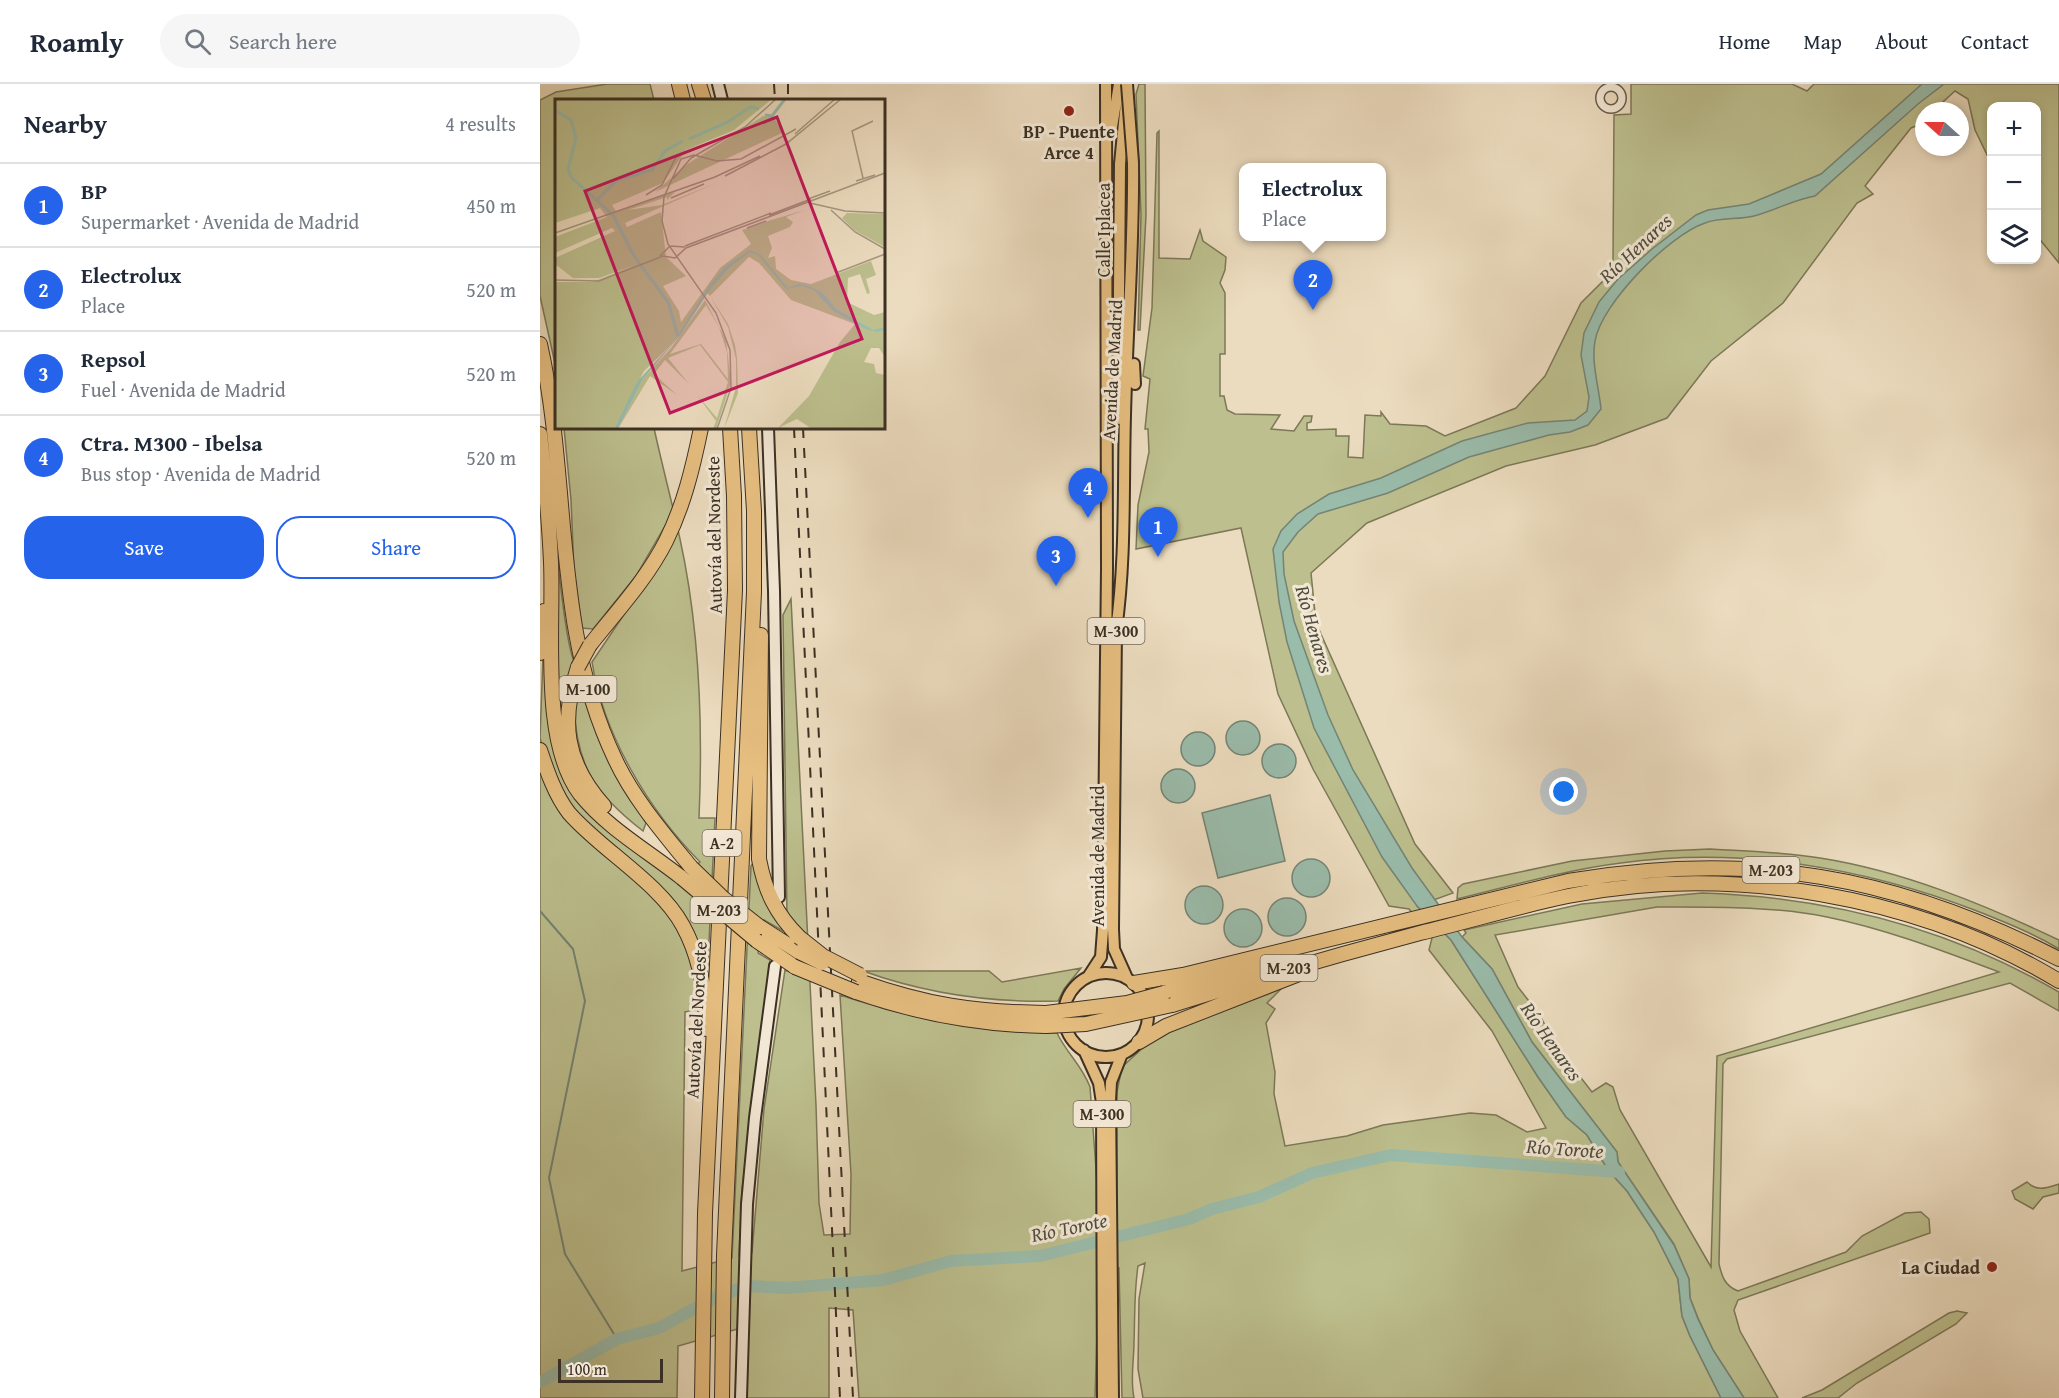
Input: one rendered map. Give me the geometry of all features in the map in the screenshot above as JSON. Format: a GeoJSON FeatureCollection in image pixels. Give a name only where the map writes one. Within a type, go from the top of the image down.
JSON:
{"type":"FeatureCollection","features":[{"type":"Feature","properties":{"kind":"highway"},"geometry":{"type":"LineString","coordinates":[[672,84],[675,99]]}},
{"type":"Feature","properties":{"kind":"highway"},"geometry":{"type":"LineString","coordinates":[[679,84],[683,99]]}},
{"type":"Feature","properties":{"kind":"highway"},"geometry":{"type":"LineString","coordinates":[[699,84],[704,99]]}},
{"type":"Feature","properties":{"kind":"highway","name":"M-100"},"geometry":{"type":"LineString","coordinates":[[540,344],[553,424],[572,623],[588,690],[615,760],[687,872],[760,927],[799,952],[858,983]]}},
{"type":"Feature","properties":{"kind":"highway"},"geometry":{"type":"LineString","coordinates":[[687,872],[611,815],[587,787],[570,748],[567,712],[578,667],[590,645],[650,568],[665,543],[692,471],[700,429]]}},
{"type":"Feature","properties":{"kind":"highway","name":"Autovía del Nordeste"},"geometry":{"type":"LineString","coordinates":[[702,1398],[705,1213],[735,590],[734,496],[730,429]]}},
{"type":"Feature","properties":{"kind":"highway","name":"Autovía del Nordeste"},"geometry":{"type":"LineString","coordinates":[[722,1398],[724,1255],[754,592],[754,511],[749,429]]}},
{"type":"Feature","properties":{"kind":"highway","name":"M-203"},"geometry":{"type":"LineString","coordinates":[[540,434],[551,562],[553,721],[558,748],[567,772],[580,793],[605,821],[687,872],[757,941],[795,967],[939,1005],[979,1011],[1021,1012],[1046,1019],[1086,1024],[1172,1005],[1289,968],[1570,896],[1621,889],[1685,885],[1760,886],[1823,894],[1876,905],[1947,928],[2000,950],[2059,981]]}},
{"type":"Feature","properties":{"kind":"highway"},"geometry":{"type":"LineString","coordinates":[[540,462],[544,613],[540,653]]}},
{"type":"Feature","properties":{"kind":"highway","name":"A-2"},"geometry":{"type":"LineString","coordinates":[[754,511],[762,554],[759,859],[764,887],[781,920],[858,983]]}},
{"type":"Feature","properties":{"kind":"highway","name":"A-2"},"geometry":{"type":"LineString","coordinates":[[540,750],[549,778],[568,812],[653,890],[683,925],[698,960],[706,1026],[701,1152],[705,1213]]}},
{"type":"Feature","properties":{"kind":"highway","name":"M-203"},"geometry":{"type":"LineString","coordinates":[[858,983],[933,1016],[978,1023],[1046,1019],[1127,1003],[1394,924],[1568,881],[1622,872],[1763,869],[1826,877],[1884,889],[1965,915],[2059,959]]}},
{"type":"Feature","properties":{"kind":"highway","name":"M-203"},"geometry":{"type":"LineString","coordinates":[[1130,980],[1183,975],[1351,932],[1394,924]]}},
{"type":"Feature","properties":{"kind":"highway"},"geometry":{"type":"LineString","coordinates":[[1138,1042],[1176,1022],[1390,941]]}},
{"type":"Feature","properties":{"kind":"main road","name":"Avenida de Madrid"},"geometry":{"type":"LineString","coordinates":[[1088,977],[1101,957],[1103,930],[1107,314],[1106,84]]}},
{"type":"Feature","properties":{"kind":"main road","name":"Calle Iplacea"},"geometry":{"type":"LineString","coordinates":[[1107,314],[1113,118],[1119,84]]}},
{"type":"Feature","properties":{"kind":"main road","name":"Avenida de Madrid"},"geometry":{"type":"LineString","coordinates":[[1129,84],[1133,163],[1132,298],[1125,411],[1122,591],[1116,630],[1113,929],[1114,949],[1130,980]]}},
{"type":"Feature","properties":{"kind":"main road","name":"Calle Iplacea"},"geometry":{"type":"LineString","coordinates":[[1116,630],[1120,173],[1123,121],[1129,84]]}},
{"type":"Feature","properties":{"kind":"main road"},"geometry":{"type":"LineString","coordinates":[[1132,298],[1135,384]]}},
{"type":"Feature","properties":{"kind":"main road"},"geometry":{"type":"LineString","coordinates":[[1088,977],[1111,973],[1130,980]]}},
{"type":"Feature","properties":{"kind":"main road","name":"M-300"},"geometry":{"type":"LineString","coordinates":[[1088,977],[1076,985],[1069,996],[1064,1016],[1067,1029],[1074,1041],[1084,1050],[1099,1083],[1108,1181]]}},
{"type":"Feature","properties":{"kind":"main road","name":"M-300"},"geometry":{"type":"LineString","coordinates":[[1130,980],[1146,1000],[1148,1016],[1146,1029],[1138,1042]]}},
{"type":"Feature","properties":{"kind":"main road"},"geometry":{"type":"LineString","coordinates":[[1084,1050],[1098,1056],[1122,1054],[1138,1042]]}},
{"type":"Feature","properties":{"kind":"main road","name":"M-300"},"geometry":{"type":"LineString","coordinates":[[1113,1398],[1108,1181],[1111,1083],[1122,1054]]}},
{"type":"Feature","properties":{"kind":"main road","name":"M-300"},"geometry":{"type":"LineString","coordinates":[[1104,1398],[1109,1269]]}},
{"type":"Feature","properties":{"kind":"street"},"geometry":{"type":"LineString","coordinates":[[718,84],[722,99]]}},
{"type":"Feature","properties":{"kind":"street"},"geometry":{"type":"LineString","coordinates":[[768,429],[774,591],[779,897]]}},
{"type":"Feature","properties":{"kind":"street"},"geometry":{"type":"LineString","coordinates":[[741,1398],[745,1251],[755,1118],[776,966]]}},
{"type":"Feature","properties":{"kind":"shaded area"},"geometry":{"type":"Polygon","coordinates":[[[607,84],[650,84],[654,99],[555,99],[555,364],[540,296],[540,100],[556,92],[607,84]]]}},
{"type":"Feature","properties":{"kind":"shaded area"},"geometry":{"type":"Polygon","coordinates":[[[1139,84],[1145,84],[1146,215],[1140,330],[1138,330],[1141,214],[1136,94],[1139,84]]]}},
{"type":"Feature","properties":{"kind":"shaded area"},"geometry":{"type":"Polygon","coordinates":[[[1631,84],[1792,84],[1807,91],[1814,84],[2059,84],[2059,263],[2041,241],[2041,102],[1987,102],[1987,155],[1975,130],[1968,99],[1955,91],[1943,102],[1915,102],[1915,126],[1911,128],[1865,186],[1873,194],[1857,203],[1783,303],[1711,361],[1667,418],[1595,445],[1506,466],[1367,523],[1311,573],[1316,623],[1415,844],[1453,893],[1417,906],[1451,940],[1538,1077],[1566,1117],[1587,1135],[1608,1170],[1627,1191],[1654,1232],[1678,1279],[1682,1316],[1690,1336],[1721,1398],[1143,1398],[1138,1369],[1139,1299],[1145,1263],[1138,1266],[1136,1285],[1132,1377],[1134,1398],[1122,1398],[1119,1268],[1099,1270],[1095,1398],[859,1398],[853,1310],[829,1308],[829,1398],[746,1398],[748,1326],[678,1346],[677,1398],[540,1398],[540,772],[563,814],[632,874],[671,916],[690,955],[702,1009],[685,1012],[682,1271],[732,1258],[751,866],[754,861],[770,910],[785,932],[764,920],[758,953],[770,960],[742,1190],[739,1256],[752,1253],[764,1109],[785,970],[801,976],[801,931],[787,917],[783,615],[791,599],[819,1203],[824,1235],[850,1234],[851,1174],[840,995],[947,1023],[1000,1030],[1057,1033],[1083,1072],[1090,1087],[1099,1210],[1117,1209],[1117,1092],[1122,1067],[1156,1036],[1282,988],[1267,1003],[1275,1009],[1266,1023],[1275,1072],[1274,1094],[1285,1146],[1347,1136],[1383,1125],[1470,1113],[1496,1115],[1527,1132],[1546,1128],[1492,1031],[1429,950],[1432,938],[1409,909],[1389,906],[1313,769],[1278,694],[1241,528],[1136,549],[1138,505],[1149,452],[1148,429],[1145,429],[1150,379],[1143,376],[1152,308],[1157,133],[1159,131],[1159,258],[1190,259],[1200,230],[1203,241],[1226,257],[1225,270],[1220,283],[1225,293],[1225,354],[1220,354],[1220,396],[1224,396],[1227,410],[1235,414],[1280,415],[1271,429],[1294,431],[1304,416],[1312,416],[1311,422],[1307,423],[1307,430],[1336,429],[1336,436],[1349,436],[1348,457],[1363,458],[1365,415],[1381,416],[1381,412],[1390,424],[1426,426],[1445,436],[1516,408],[1545,376],[1581,303],[1603,281],[1613,261],[1614,115],[1631,114],[1631,84]]]}},
{"type":"Feature","properties":{"kind":"shaded area"},"geometry":{"type":"Polygon","coordinates":[[[1922,84],[1944,84],[1921,102],[1915,102],[1915,107],[1815,196],[1754,216],[1705,223],[1673,241],[1656,256],[1623,291],[1600,326],[1595,341],[1594,358],[1601,409],[1588,425],[1570,432],[1549,435],[1469,457],[1388,493],[1318,514],[1298,532],[1283,552],[1284,574],[1294,621],[1328,715],[1353,770],[1412,868],[1462,937],[1492,969],[1532,1042],[1617,1152],[1618,1162],[1674,1245],[1689,1279],[1690,1298],[1698,1319],[1713,1350],[1744,1398],[1721,1398],[1690,1336],[1682,1316],[1678,1279],[1654,1232],[1627,1191],[1608,1170],[1587,1135],[1566,1117],[1538,1077],[1451,940],[1417,906],[1382,857],[1314,728],[1287,642],[1279,602],[1273,549],[1281,531],[1297,514],[1329,494],[1381,478],[1462,441],[1528,423],[1575,420],[1587,411],[1589,397],[1581,355],[1584,333],[1599,302],[1618,279],[1696,215],[1708,210],[1749,204],[1821,174],[1922,84]]]}},
{"type":"Feature","properties":{"kind":"shaded area"},"geometry":{"type":"Polygon","coordinates":[[[564,429],[654,429],[680,539],[692,608],[700,713],[699,818],[715,818],[707,983],[690,932],[573,811],[548,769],[540,738],[544,629],[548,713],[558,762],[678,884],[700,862],[663,819],[631,770],[607,717],[592,662],[673,542],[665,526],[636,576],[593,629],[582,628],[574,570],[571,500],[564,429]]]}},
{"type":"Feature","properties":{"kind":"shaded area"},"geometry":{"type":"Polygon","coordinates":[[[554,539],[566,624],[577,675],[602,740],[646,823],[643,831],[612,804],[591,777],[579,745],[574,704],[562,695],[557,724],[554,539]]]}},
{"type":"Feature","properties":{"kind":"shaded area"},"geometry":{"type":"Polygon","coordinates":[[[1243,721],[1255,726],[1260,738],[1255,750],[1243,755],[1231,750],[1226,738],[1231,726],[1243,721]]]}},
{"type":"Feature","properties":{"kind":"shaded area"},"geometry":{"type":"Polygon","coordinates":[[[1198,732],[1210,737],[1215,749],[1210,761],[1198,766],[1186,761],[1181,749],[1186,737],[1198,732]]]}},
{"type":"Feature","properties":{"kind":"shaded area"},"geometry":{"type":"Polygon","coordinates":[[[1279,744],[1291,749],[1296,761],[1291,773],[1279,778],[1267,773],[1262,761],[1267,749],[1279,744]]]}},
{"type":"Feature","properties":{"kind":"shaded area"},"geometry":{"type":"Polygon","coordinates":[[[1178,769],[1190,774],[1195,786],[1190,798],[1178,803],[1166,798],[1161,786],[1166,774],[1178,769]]]}},
{"type":"Feature","properties":{"kind":"shaded area"},"geometry":{"type":"Polygon","coordinates":[[[1270,795],[1285,861],[1218,878],[1202,813],[1270,795]]]}},
{"type":"Feature","properties":{"kind":"shaded area"},"geometry":{"type":"Polygon","coordinates":[[[1710,849],[1806,856],[1882,871],[1942,890],[2001,914],[2059,940],[2059,949],[2029,933],[1977,911],[1891,883],[1847,872],[1757,859],[1666,858],[1621,863],[1559,874],[1457,899],[1458,888],[1463,884],[1572,861],[1665,851],[1710,849]]]}},
{"type":"Feature","properties":{"kind":"shaded area"},"geometry":{"type":"Polygon","coordinates":[[[1311,859],[1325,864],[1330,878],[1325,892],[1311,897],[1297,892],[1292,878],[1297,864],[1311,859]]]}},
{"type":"Feature","properties":{"kind":"shaded area"},"geometry":{"type":"Polygon","coordinates":[[[1204,886],[1218,891],[1223,905],[1218,919],[1204,924],[1190,919],[1185,905],[1190,891],[1204,886]]]}},
{"type":"Feature","properties":{"kind":"shaded area"},"geometry":{"type":"Polygon","coordinates":[[[1702,893],[1796,901],[1842,909],[1887,920],[1975,950],[2059,992],[2059,1011],[2010,983],[1727,1059],[1723,1064],[1719,1264],[1727,1284],[1738,1291],[1846,1252],[1862,1236],[1905,1213],[1921,1212],[1929,1219],[1930,1233],[1738,1300],[1734,1310],[1740,1331],[1778,1398],[1744,1398],[1713,1350],[1698,1318],[1690,1298],[1689,1279],[1674,1244],[1618,1162],[1617,1152],[1532,1042],[1492,969],[1462,937],[1466,933],[1464,930],[1582,904],[1702,893]],[[1657,907],[1495,935],[1518,987],[1539,1014],[1557,1047],[1592,1092],[1606,1083],[1613,1087],[1620,1110],[1711,1267],[1717,1056],[1999,972],[1893,934],[1806,913],[1721,907],[1657,907]]]}},
{"type":"Feature","properties":{"kind":"shaded area"},"geometry":{"type":"Polygon","coordinates":[[[1287,898],[1301,903],[1306,917],[1301,931],[1287,936],[1273,931],[1268,917],[1273,903],[1287,898]]]}},
{"type":"Feature","properties":{"kind":"shaded area"},"geometry":{"type":"Polygon","coordinates":[[[1243,909],[1257,914],[1262,928],[1257,942],[1243,947],[1229,942],[1224,928],[1229,914],[1243,909]]]}},
{"type":"Feature","properties":{"kind":"shaded area"},"geometry":{"type":"Polygon","coordinates":[[[1081,968],[1064,989],[1058,1001],[1008,1000],[959,995],[911,986],[863,971],[989,971],[1002,982],[1081,968]]]}},
{"type":"Feature","properties":{"kind":"shaded area"},"geometry":{"type":"Polygon","coordinates":[[[2027,1182],[2038,1188],[2059,1184],[2059,1193],[2043,1197],[2033,1209],[2015,1199],[2012,1191],[2027,1182]]]}},
{"type":"Feature","properties":{"kind":"shaded area"},"geometry":{"type":"Polygon","coordinates":[[[1957,1311],[1967,1313],[1956,1324],[1857,1383],[1838,1398],[1802,1398],[1822,1390],[1949,1313],[1957,1311]]]}},
{"type":"Feature","properties":{"kind":"waterway"},"geometry":{"type":"LineString","coordinates":[[540,911],[573,949],[585,1001],[549,1178],[565,1254],[617,1339]]}},
{"type":"Feature","properties":{"kind":"waterway","name":"Río Torote"},"geometry":{"type":"LineString","coordinates":[[540,1382],[617,1339],[659,1328],[716,1297],[747,1286],[787,1288],[883,1280],[951,1261],[1040,1256],[1189,1219],[1212,1209],[1259,1197],[1312,1173],[1391,1155],[1619,1172]]}},
{"type":"Feature","properties":{"kind":"railway"},"geometry":{"type":"LineString","coordinates":[[774,84],[775,99]]}},
{"type":"Feature","properties":{"kind":"railway"},"geometry":{"type":"LineString","coordinates":[[788,84],[788,99]]}},
{"type":"Feature","properties":{"kind":"railway"},"geometry":{"type":"LineString","coordinates":[[794,429],[840,1398]]}},
{"type":"Feature","properties":{"kind":"railway"},"geometry":{"type":"LineString","coordinates":[[803,429],[853,1398]]}},
{"type":"Feature","properties":{"kind":"place","name":"BP - Puente Arce 4"},"geometry":{"type":"Point","coordinates":[1069,111]}},
{"type":"Feature","properties":{"kind":"place","name":"Electrolux"},"geometry":{"type":"Point","coordinates":[1313,310]}},
{"type":"Feature","properties":{"kind":"place","name":"Ctra. M300 - Ibelsa"},"geometry":{"type":"Point","coordinates":[1088,518]}},
{"type":"Feature","properties":{"kind":"place","name":"BP"},"geometry":{"type":"Point","coordinates":[1158,557]}},
{"type":"Feature","properties":{"kind":"place","name":"Repsol"},"geometry":{"type":"Point","coordinates":[1056,586]}},
{"type":"Feature","properties":{"kind":"place","name":"La Ciudad"},"geometry":{"type":"Point","coordinates":[1992,1267]}},
{"type":"Feature","properties":{"kind":"water label","name":"Río Henares"},"geometry":{"type":"Point","coordinates":[1635,248]}},
{"type":"Feature","properties":{"kind":"water label","name":"Río Henares"},"geometry":{"type":"Point","coordinates":[1315,629]}},
{"type":"Feature","properties":{"kind":"water label","name":"Río Henares"},"geometry":{"type":"Point","coordinates":[1552,1041]}}]}
